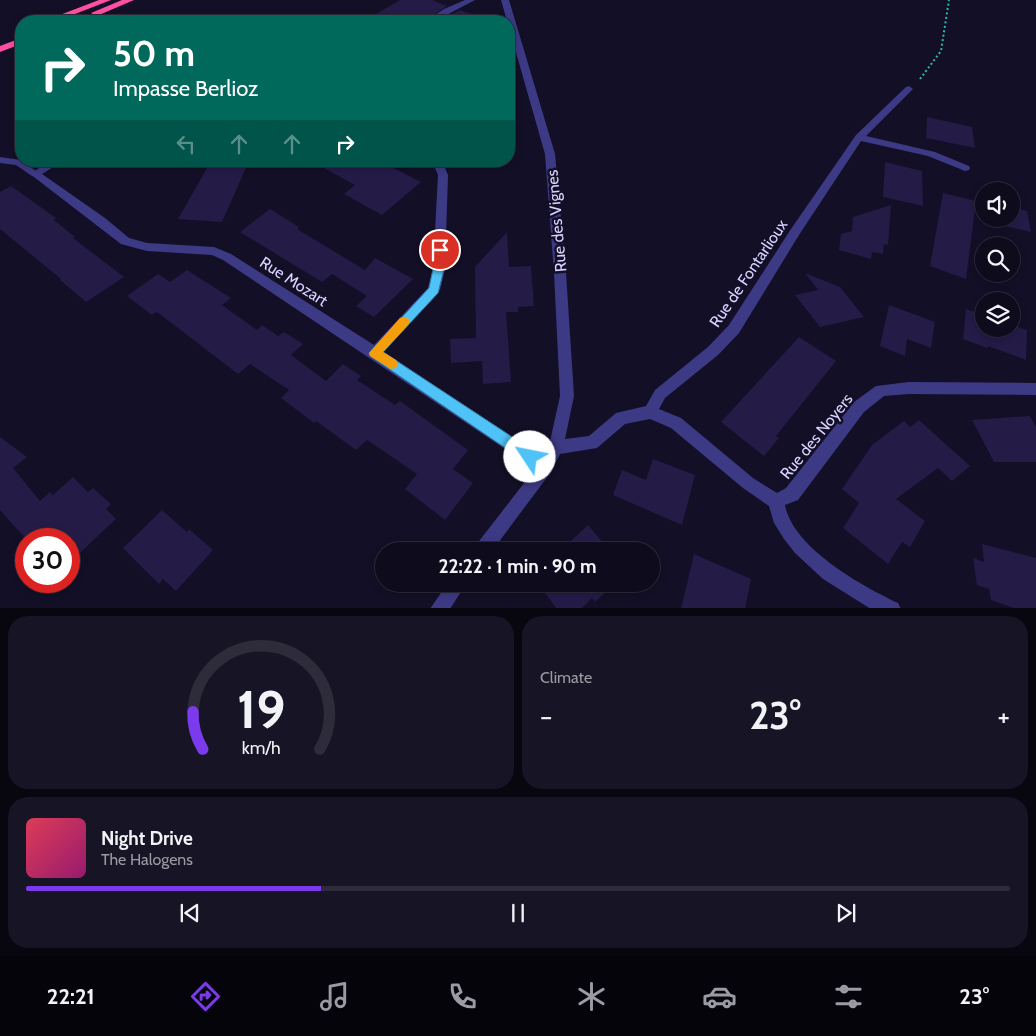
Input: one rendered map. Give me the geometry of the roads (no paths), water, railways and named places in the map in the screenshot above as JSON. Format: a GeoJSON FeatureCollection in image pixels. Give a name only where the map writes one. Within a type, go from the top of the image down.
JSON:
{"type":"FeatureCollection","features":[{"type":"Feature","properties":{"kind":"highway"},"geometry":{"type":"LineString","coordinates":[[66,15],[107,0]]}},
{"type":"Feature","properties":{"kind":"highway"},"geometry":{"type":"LineString","coordinates":[[90,15],[130,0]]}},
{"type":"Feature","properties":{"kind":"highway"},"geometry":{"type":"LineString","coordinates":[[0,39],[15,34]]}},
{"type":"Feature","properties":{"kind":"highway"},"geometry":{"type":"LineString","coordinates":[[0,49],[15,43]]}},
{"type":"Feature","properties":{"kind":"street"},"geometry":{"type":"LineString","coordinates":[[440,15],[472,0]]}},
{"type":"Feature","properties":{"kind":"street","name":"Rue des Vignes"},"geometry":{"type":"LineString","coordinates":[[505,0],[509,15]]}},
{"type":"Feature","properties":{"kind":"street","name":"Rue des Vignes"},"geometry":{"type":"LineString","coordinates":[[489,542],[546,467],[556,447],[567,396],[560,273],[550,154],[515,34]]}},
{"type":"Feature","properties":{"kind":"street","name":"Rue de Fontarlioux"},"geometry":{"type":"LineString","coordinates":[[650,412],[660,394],[713,351],[734,329],[795,232],[859,137],[909,90]]}},
{"type":"Feature","properties":{"kind":"street"},"geometry":{"type":"LineString","coordinates":[[859,137],[931,154],[965,168]]}},
{"type":"Feature","properties":{"kind":"street"},"geometry":{"type":"LineString","coordinates":[[35,174],[47,167]]}},
{"type":"Feature","properties":{"kind":"street"},"geometry":{"type":"LineString","coordinates":[[375,353],[434,290],[439,269],[443,175],[440,167]]}},
{"type":"Feature","properties":{"kind":"street","name":"Rue Mozart"},"geometry":{"type":"LineString","coordinates":[[35,174],[101,221],[124,241],[147,247],[195,248],[214,251],[227,257],[546,467]]}},
{"type":"Feature","properties":{"kind":"street","name":"Rue des Noyers"},"geometry":{"type":"LineString","coordinates":[[650,412],[676,423],[748,483],[776,501],[792,494],[859,407],[881,390],[909,388],[1036,389]]}},
{"type":"Feature","properties":{"kind":"street"},"geometry":{"type":"LineString","coordinates":[[556,447],[592,443],[621,418],[650,412]]}},
{"type":"Feature","properties":{"kind":"street"},"geometry":{"type":"LineString","coordinates":[[776,501],[781,519],[808,555],[839,580],[872,600],[892,608]]}},
{"type":"Feature","properties":{"kind":"street"},"geometry":{"type":"LineString","coordinates":[[439,608],[452,592]]}},
{"type":"Feature","properties":{"kind":"lane"},"geometry":{"type":"LineString","coordinates":[[0,160],[15,162]]}},
{"type":"Feature","properties":{"kind":"lane"},"geometry":{"type":"LineString","coordinates":[[25,167],[35,174]]}}]}
